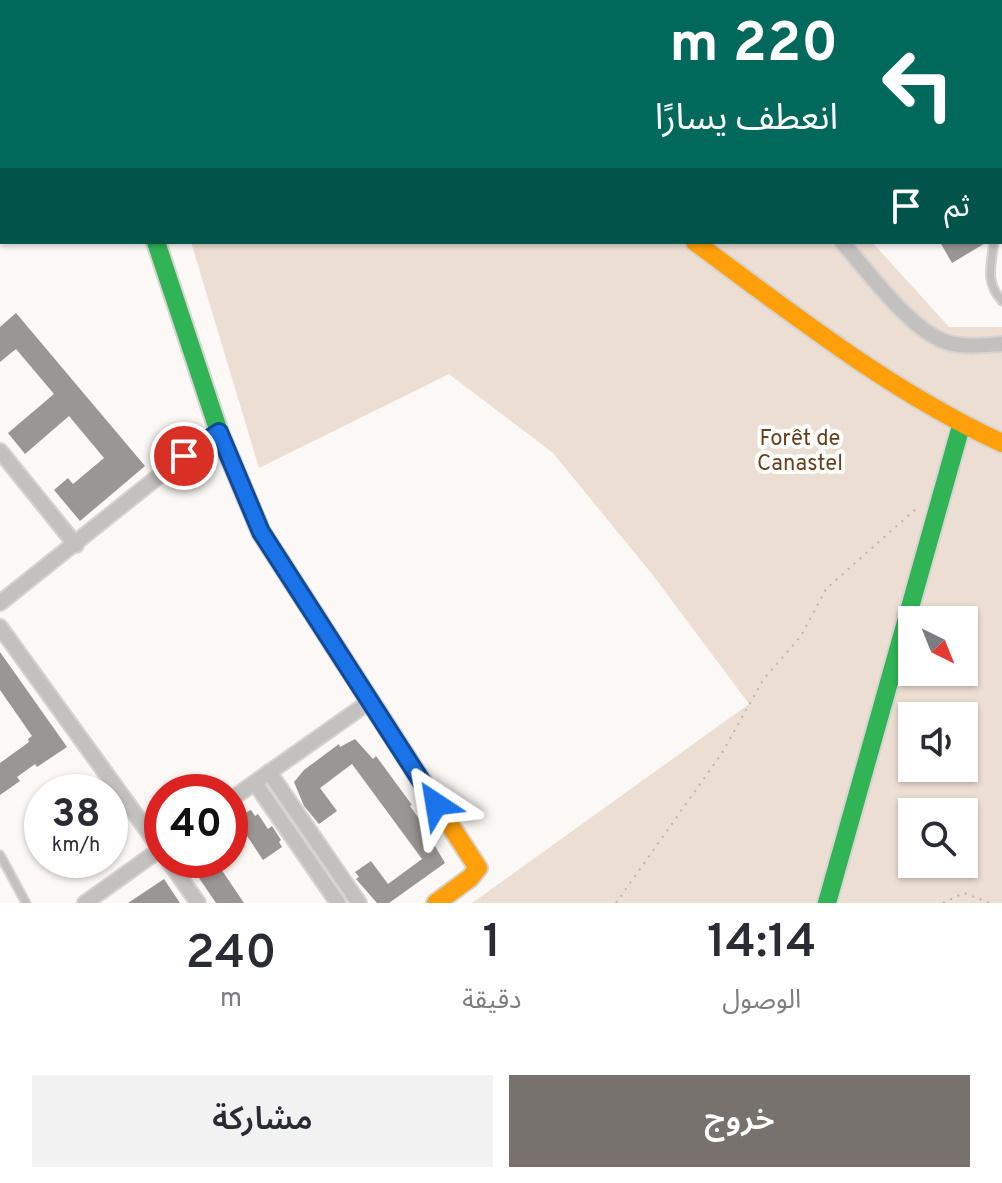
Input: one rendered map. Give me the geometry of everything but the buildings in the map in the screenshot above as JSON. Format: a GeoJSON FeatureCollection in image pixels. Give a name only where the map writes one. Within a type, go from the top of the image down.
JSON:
{"type":"FeatureCollection","features":[{"type":"Feature","properties":{"kind":"street"},"geometry":{"type":"LineString","coordinates":[[157,244],[219,432],[261,532],[478,868],[470,878],[436,903]]}},
{"type":"Feature","properties":{"kind":"street"},"geometry":{"type":"LineString","coordinates":[[698,244],[856,363],[961,426],[1002,443]]}},
{"type":"Feature","properties":{"kind":"street"},"geometry":{"type":"LineString","coordinates":[[844,244],[897,305],[928,332],[944,341],[963,345],[1002,344]]}},
{"type":"Feature","properties":{"kind":"street"},"geometry":{"type":"LineString","coordinates":[[827,903],[961,426]]}},
{"type":"Feature","properties":{"kind":"street"},"geometry":{"type":"LineString","coordinates":[[0,603],[184,456],[219,432]]}},
{"type":"Feature","properties":{"kind":"street"},"geometry":{"type":"LineString","coordinates":[[0,451],[76,545]]}},
{"type":"Feature","properties":{"kind":"street"},"geometry":{"type":"LineString","coordinates":[[0,627],[144,826]]}},
{"type":"Feature","properties":{"kind":"street"},"geometry":{"type":"LineString","coordinates":[[248,788],[369,702]]}},
{"type":"Feature","properties":{"kind":"street"},"geometry":{"type":"LineString","coordinates":[[269,772],[359,903]]}},
{"type":"Feature","properties":{"kind":"street"},"geometry":{"type":"LineString","coordinates":[[255,783],[338,903]]}},
{"type":"Feature","properties":{"kind":"street"},"geometry":{"type":"LineString","coordinates":[[297,844],[311,833]]}},
{"type":"Feature","properties":{"kind":"street"},"geometry":{"type":"LineString","coordinates":[[85,903],[144,864]]}},
{"type":"Feature","properties":{"kind":"street"},"geometry":{"type":"LineString","coordinates":[[181,878],[198,903]]}},
{"type":"Feature","properties":{"kind":"lane"},"geometry":{"type":"LineString","coordinates":[[994,244],[990,272],[992,289],[1002,301]]}},
{"type":"Feature","properties":{"kind":"lane"},"geometry":{"type":"LineString","coordinates":[[1,857],[26,903]]}},
{"type":"Feature","properties":{"kind":"path"},"geometry":{"type":"LineString","coordinates":[[616,903],[722,753],[763,680],[801,636],[826,589],[921,505]]}},
{"type":"Feature","properties":{"kind":"path"},"geometry":{"type":"LineString","coordinates":[[943,903],[964,893],[990,903]]}},
{"type":"Feature","properties":{"kind":"green space","name":"Forêt de Canastel"},"geometry":{"type":"Polygon","coordinates":[[[192,244],[874,244],[949,327],[1002,327],[1002,903],[472,903],[749,704],[652,574],[553,453],[449,374],[259,468],[192,244]]]}},
{"type":"Feature","properties":{"kind":"traffic: fast"},"geometry":{"type":"LineString","coordinates":[[157,244],[219,432],[261,532],[450,825]]}},
{"type":"Feature","properties":{"kind":"traffic: fast"},"geometry":{"type":"LineString","coordinates":[[827,903],[961,426]]}},
{"type":"Feature","properties":{"kind":"traffic: slow"},"geometry":{"type":"LineString","coordinates":[[698,244],[882,376],[1002,443]]}},
{"type":"Feature","properties":{"kind":"traffic: slow"},"geometry":{"type":"LineString","coordinates":[[436,903],[470,878],[478,868],[450,825]]}},
{"type":"Feature","properties":{"kind":"route"},"geometry":{"type":"LineString","coordinates":[[184,456],[219,432],[261,532],[436,804]]}}]}
